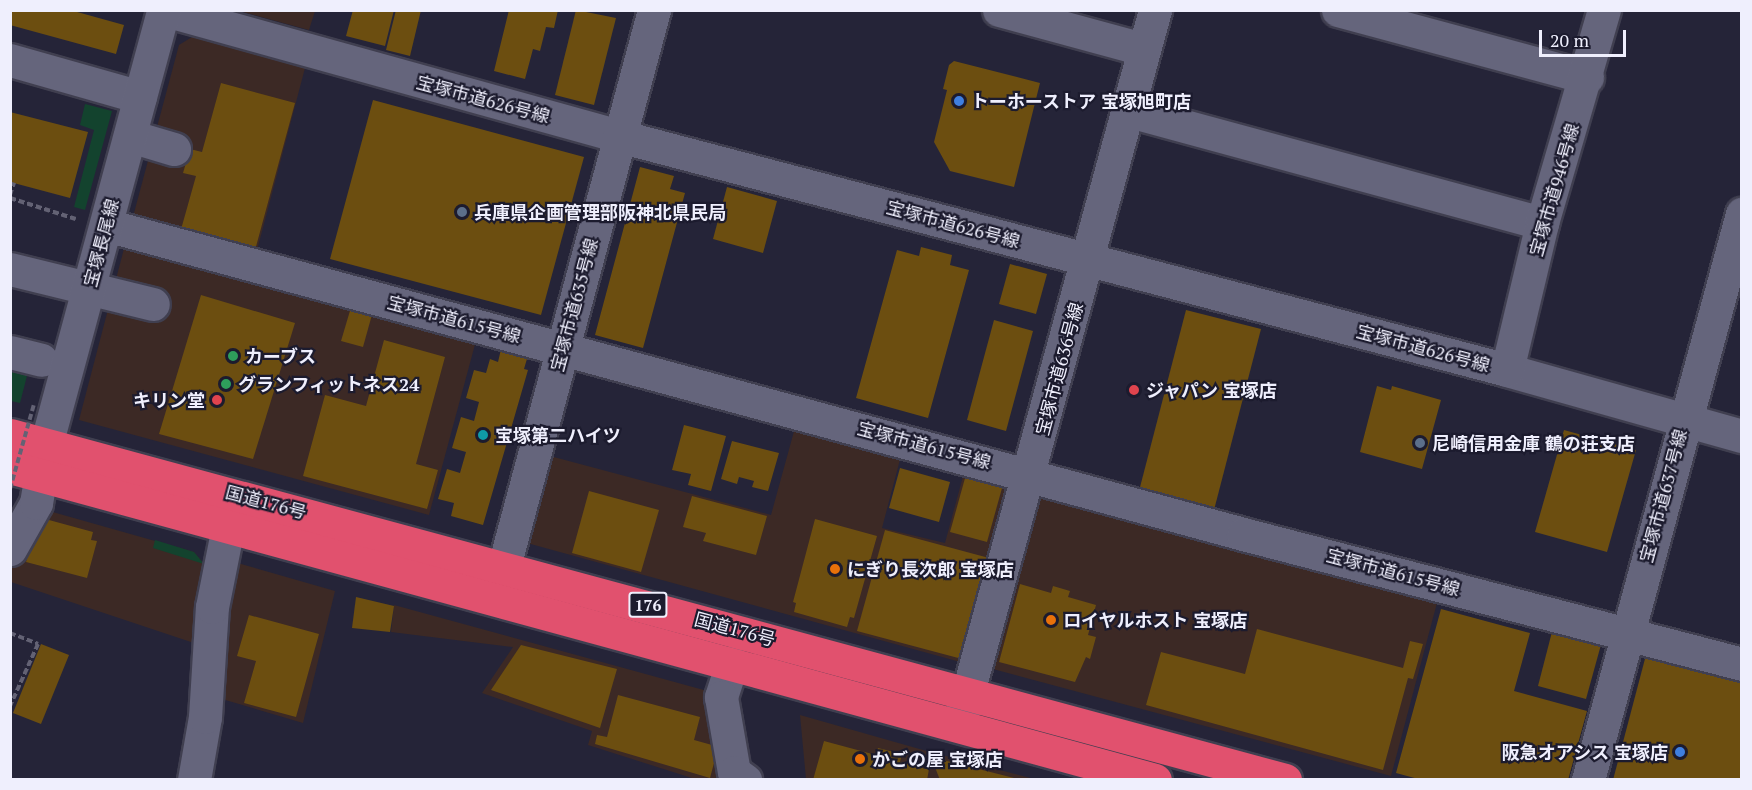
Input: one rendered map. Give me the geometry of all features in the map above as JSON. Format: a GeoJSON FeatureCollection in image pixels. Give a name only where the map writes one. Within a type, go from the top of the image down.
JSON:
{"type":"FeatureCollection","features":[{"type":"Feature","properties":{"kind":"highway","name":"国道176号"},"geometry":{"type":"LineString","coordinates":[[10,435],[26,469],[228,527],[1155,780]]}},
{"type":"Feature","properties":{"kind":"highway","name":"国道176号"},"geometry":{"type":"LineString","coordinates":[[26,469],[504,566],[1285,780]]}},
{"type":"Feature","properties":{"kind":"street","name":"宝塚長尾線"},"geometry":{"type":"LineString","coordinates":[[10,549],[36,503],[26,469],[89,287],[96,224],[130,136],[164,10]]}},
{"type":"Feature","properties":{"kind":"street","name":"宝塚市道626号線"},"geometry":{"type":"LineString","coordinates":[[164,10],[619,136],[1507,370],[1742,436]]}},
{"type":"Feature","properties":{"kind":"street","name":"宝塚市道635号線"},"geometry":{"type":"LineString","coordinates":[[504,566],[654,10]]}},
{"type":"Feature","properties":{"kind":"street"},"geometry":{"type":"LineString","coordinates":[[999,10],[1143,50]]}},
{"type":"Feature","properties":{"kind":"street","name":"宝塚市道636号線"},"geometry":{"type":"LineString","coordinates":[[959,726],[1031,474],[1155,10]]}},
{"type":"Feature","properties":{"kind":"street"},"geometry":{"type":"LineString","coordinates":[[1338,10],[1587,77]]}},
{"type":"Feature","properties":{"kind":"street","name":"宝塚市道946号線"},"geometry":{"type":"LineString","coordinates":[[1507,370],[1542,223],[1587,77],[1604,10]]}},
{"type":"Feature","properties":{"kind":"street"},"geometry":{"type":"LineString","coordinates":[[10,60],[140,97]]}},
{"type":"Feature","properties":{"kind":"street"},"geometry":{"type":"LineString","coordinates":[[1129,111],[1542,223]]}},
{"type":"Feature","properties":{"kind":"street"},"geometry":{"type":"LineString","coordinates":[[130,136],[174,149]]}},
{"type":"Feature","properties":{"kind":"street","name":"宝塚市道637号線"},"geometry":{"type":"LineString","coordinates":[[1588,780],[1684,421],[1733,276],[1742,214]]}},
{"type":"Feature","properties":{"kind":"street","name":"宝塚市道615号線"},"geometry":{"type":"LineString","coordinates":[[96,224],[1031,474],[1243,534],[1742,664]]}},
{"type":"Feature","properties":{"kind":"street"},"geometry":{"type":"LineString","coordinates":[[10,269],[153,304]]}},
{"type":"Feature","properties":{"kind":"street"},"geometry":{"type":"LineString","coordinates":[[194,780],[205,717],[212,607],[228,527]]}},
{"type":"Feature","properties":{"kind":"street"},"geometry":{"type":"LineString","coordinates":[[732,663],[721,697],[734,772],[745,780]]}},
{"type":"Feature","properties":{"kind":"path"},"geometry":{"type":"LineString","coordinates":[[14,183],[10,197],[96,224]]}},
{"type":"Feature","properties":{"kind":"path"},"geometry":{"type":"LineString","coordinates":[[26,469],[34,404]]}},
{"type":"Feature","properties":{"kind":"path"},"geometry":{"type":"LineString","coordinates":[[10,633],[38,644],[10,706]]}},
{"type":"Feature","properties":{"kind":"shaded area"},"geometry":{"type":"Polygon","coordinates":[[[315,10],[309,30],[239,11],[315,10]]]}},
{"type":"Feature","properties":{"kind":"shaded area"},"geometry":{"type":"Polygon","coordinates":[[[192,37],[305,68],[255,258],[142,227],[134,213],[179,45],[192,37]]]}},
{"type":"Feature","properties":{"kind":"shaded area"},"geometry":{"type":"Polygon","coordinates":[[[126,241],[477,337],[429,515],[79,420],[126,241]]]}},
{"type":"Feature","properties":{"kind":"shaded area"},"geometry":{"type":"Polygon","coordinates":[[[796,424],[902,452],[882,528],[945,543],[965,469],[1005,480],[1011,492],[964,663],[527,543],[550,456],[771,515],[796,424]]]}},
{"type":"Feature","properties":{"kind":"shaded area"},"geometry":{"type":"Polygon","coordinates":[[[1053,490],[1438,599],[1391,776],[993,669],[1039,498],[1053,490]]]}},
{"type":"Feature","properties":{"kind":"shaded area"},"geometry":{"type":"Polygon","coordinates":[[[42,509],[194,552],[204,564],[194,643],[11,582],[11,567],[42,509]]]}},
{"type":"Feature","properties":{"kind":"shaded area"},"geometry":{"type":"Polygon","coordinates":[[[234,562],[335,591],[303,723],[222,699],[222,624],[234,562]]]}},
{"type":"Feature","properties":{"kind":"shaded area"},"geometry":{"type":"Polygon","coordinates":[[[394,605],[711,692],[718,779],[695,779],[588,745],[592,731],[482,693],[513,647],[391,632],[394,605]]]}},
{"type":"Feature","properties":{"kind":"shaded area"},"geometry":{"type":"Polygon","coordinates":[[[800,715],[923,750],[1034,779],[806,779],[800,715]]]}},
{"type":"Feature","properties":{"kind":"green space"},"geometry":{"type":"Polygon","coordinates":[[[85,104],[112,111],[85,210],[74,207],[94,130],[80,125],[85,104]]]}},
{"type":"Feature","properties":{"kind":"green space"},"geometry":{"type":"Polygon","coordinates":[[[10,363],[29,368],[20,403],[11,401],[10,363]]]}},
{"type":"Feature","properties":{"kind":"green space"},"geometry":{"type":"Polygon","coordinates":[[[155,540],[194,552],[204,564],[153,548],[155,540]]]}},
{"type":"Feature","properties":{"kind":"building"},"geometry":{"type":"Polygon","coordinates":[[[10,10],[70,10],[124,25],[116,54],[10,25],[10,10]]]}},
{"type":"Feature","properties":{"kind":"building"},"geometry":{"type":"Polygon","coordinates":[[[353,10],[394,10],[385,46],[346,36],[353,10]]]}},
{"type":"Feature","properties":{"kind":"building"},"geometry":{"type":"Polygon","coordinates":[[[396,10],[421,10],[410,56],[386,50],[396,10]]]}},
{"type":"Feature","properties":{"kind":"building"},"geometry":{"type":"Polygon","coordinates":[[[509,10],[558,10],[554,28],[546,27],[540,51],[533,49],[525,79],[494,71],[509,10]]]}},
{"type":"Feature","properties":{"kind":"building"},"geometry":{"type":"Polygon","coordinates":[[[576,10],[616,18],[594,105],[555,95],[576,10]]]}},
{"type":"Feature","properties":{"kind":"building"},"geometry":{"type":"Polygon","coordinates":[[[954,61],[1040,83],[1014,187],[950,171],[934,142],[947,90],[943,89],[949,65],[954,61]]]}},
{"type":"Feature","properties":{"kind":"building"},"geometry":{"type":"Polygon","coordinates":[[[221,83],[295,103],[254,254],[180,233],[196,176],[183,173],[190,149],[202,152],[221,83]]]}},
{"type":"Feature","properties":{"kind":"building"},"geometry":{"type":"Polygon","coordinates":[[[373,100],[584,157],[541,315],[330,259],[373,100]]]}},
{"type":"Feature","properties":{"kind":"building"},"geometry":{"type":"Polygon","coordinates":[[[10,112],[88,132],[70,198],[10,182],[10,112]]]}},
{"type":"Feature","properties":{"kind":"building"},"geometry":{"type":"Polygon","coordinates":[[[640,167],[674,176],[670,189],[685,193],[643,348],[595,335],[640,167]]]}},
{"type":"Feature","properties":{"kind":"building"},"geometry":{"type":"Polygon","coordinates":[[[727,187],[777,201],[763,253],[713,239],[727,187]]]}},
{"type":"Feature","properties":{"kind":"building"},"geometry":{"type":"Polygon","coordinates":[[[921,247],[952,255],[950,265],[969,270],[928,418],[856,398],[897,250],[919,256],[921,247]]]}},
{"type":"Feature","properties":{"kind":"building"},"geometry":{"type":"Polygon","coordinates":[[[1010,264],[1047,274],[1036,314],[999,304],[1010,264]]]}},
{"type":"Feature","properties":{"kind":"building"},"geometry":{"type":"Polygon","coordinates":[[[201,295],[295,323],[253,459],[159,434],[201,295]]]}},
{"type":"Feature","properties":{"kind":"building"},"geometry":{"type":"Polygon","coordinates":[[[352,304],[373,311],[363,347],[341,341],[352,304]]]}},
{"type":"Feature","properties":{"kind":"building"},"geometry":{"type":"Polygon","coordinates":[[[1186,310],[1261,329],[1214,510],[1139,491],[1186,310]]]}},
{"type":"Feature","properties":{"kind":"building"},"geometry":{"type":"Polygon","coordinates":[[[994,320],[1033,331],[1006,431],[967,420],[994,320]]]}},
{"type":"Feature","properties":{"kind":"building"},"geometry":{"type":"Polygon","coordinates":[[[384,340],[445,357],[416,464],[438,470],[427,509],[303,476],[325,395],[366,406],[384,340]]]}},
{"type":"Feature","properties":{"kind":"building","name":"宝塚第二ハイツ"},"geometry":{"type":"Polygon","coordinates":[[[502,345],[529,352],[524,369],[528,370],[483,525],[451,516],[454,503],[438,499],[447,469],[460,473],[466,452],[452,448],[461,417],[474,421],[479,402],[466,398],[474,370],[486,373],[490,359],[498,362],[502,345]]]}},
{"type":"Feature","properties":{"kind":"building"},"geometry":{"type":"Polygon","coordinates":[[[1377,386],[1391,390],[1392,386],[1441,400],[1422,469],[1360,452],[1377,386]]]}},
{"type":"Feature","properties":{"kind":"building"},"geometry":{"type":"Polygon","coordinates":[[[684,425],[726,436],[711,491],[688,485],[691,474],[672,470],[684,425]]]}},
{"type":"Feature","properties":{"kind":"building"},"geometry":{"type":"Polygon","coordinates":[[[1564,430],[1636,450],[1607,552],[1535,532],[1564,430]]]}},
{"type":"Feature","properties":{"kind":"building"},"geometry":{"type":"Polygon","coordinates":[[[732,441],[779,453],[768,491],[752,487],[754,481],[739,477],[737,484],[721,479],[732,441]]]}},
{"type":"Feature","properties":{"kind":"building"},"geometry":{"type":"Polygon","coordinates":[[[900,468],[950,482],[939,522],[889,508],[900,468]]]}},
{"type":"Feature","properties":{"kind":"building"},"geometry":{"type":"Polygon","coordinates":[[[967,471],[1004,481],[987,542],[950,532],[967,471]]]}},
{"type":"Feature","properties":{"kind":"building"},"geometry":{"type":"Polygon","coordinates":[[[589,491],[659,510],[641,572],[572,553],[589,491]]]}},
{"type":"Feature","properties":{"kind":"building"},"geometry":{"type":"Polygon","coordinates":[[[692,496],[767,516],[756,555],[703,541],[706,533],[683,527],[692,496]]]}},
{"type":"Feature","properties":{"kind":"building"},"geometry":{"type":"Polygon","coordinates":[[[38,517],[93,532],[91,540],[97,541],[87,578],[26,562],[38,517]]]}},
{"type":"Feature","properties":{"kind":"building","name":"にぎり長次郎 宝塚店"},"geometry":{"type":"Polygon","coordinates":[[[815,519],[877,536],[854,618],[850,617],[847,627],[794,612],[796,603],[793,602],[815,519]]]}},
{"type":"Feature","properties":{"kind":"building"},"geometry":{"type":"Polygon","coordinates":[[[885,530],[989,558],[962,659],[857,631],[885,530]]]}},
{"type":"Feature","properties":{"kind":"building","name":"ロイヤルホスト 宝塚店"},"geometry":{"type":"Polygon","coordinates":[[[1020,584],[1051,593],[1053,586],[1070,591],[1068,597],[1096,605],[1088,635],[1096,637],[1090,659],[1086,657],[1075,682],[999,662],[1020,584]]]}},
{"type":"Feature","properties":{"kind":"building"},"geometry":{"type":"Polygon","coordinates":[[[356,597],[394,606],[390,632],[352,628],[356,597]]]}},
{"type":"Feature","properties":{"kind":"building"},"geometry":{"type":"Polygon","coordinates":[[[1441,609],[1530,633],[1514,691],[1587,711],[1568,780],[1422,780],[1396,773],[1441,609]]]}},
{"type":"Feature","properties":{"kind":"building"},"geometry":{"type":"Polygon","coordinates":[[[249,615],[319,634],[296,717],[244,703],[256,661],[237,656],[249,615]]]}},
{"type":"Feature","properties":{"kind":"building"},"geometry":{"type":"Polygon","coordinates":[[[1553,628],[1602,641],[1586,699],[1538,686],[1553,628]]]}},
{"type":"Feature","properties":{"kind":"building"},"geometry":{"type":"Polygon","coordinates":[[[1257,629],[1403,668],[1410,641],[1423,644],[1413,679],[1408,678],[1383,770],[1146,705],[1161,652],[1245,674],[1257,629]]]}},
{"type":"Feature","properties":{"kind":"building"},"geometry":{"type":"Polygon","coordinates":[[[41,644],[69,655],[41,724],[13,713],[41,644]]]}},
{"type":"Feature","properties":{"kind":"building"},"geometry":{"type":"Polygon","coordinates":[[[521,645],[617,669],[600,728],[491,690],[521,645]]]}},
{"type":"Feature","properties":{"kind":"building"},"geometry":{"type":"Polygon","coordinates":[[[1646,655],[1742,680],[1742,780],[1613,780],[1646,655]]]}},
{"type":"Feature","properties":{"kind":"building"},"geometry":{"type":"Polygon","coordinates":[[[618,695],[700,717],[694,740],[712,745],[714,763],[710,778],[595,744],[597,735],[607,737],[618,695]]]}},
{"type":"Feature","properties":{"kind":"building","name":"かごの屋 宝塚店"},"geometry":{"type":"Polygon","coordinates":[[[824,741],[876,755],[878,748],[902,754],[900,762],[929,769],[927,780],[813,780],[824,741]]]}},
{"type":"Feature","properties":{"kind":"building"},"geometry":{"type":"Polygon","coordinates":[[[931,757],[1018,779],[1018,780],[940,780],[931,757]]]}},
{"type":"Feature","properties":{"kind":"place","name":"トーホーストア 宝塚旭町店"},"geometry":{"type":"Point","coordinates":[959,101]}},
{"type":"Feature","properties":{"kind":"place","name":"兵庫県企画管理部阪神北県民局"},"geometry":{"type":"Point","coordinates":[462,212]}},
{"type":"Feature","properties":{"kind":"place","name":"カーブス"},"geometry":{"type":"Point","coordinates":[233,356]}},
{"type":"Feature","properties":{"kind":"place","name":"グランフィットネス24"},"geometry":{"type":"Point","coordinates":[226,384]}},
{"type":"Feature","properties":{"kind":"place","name":"ジャパン 宝塚店"},"geometry":{"type":"Point","coordinates":[1134,390]}},
{"type":"Feature","properties":{"kind":"place","name":"キリン堂"},"geometry":{"type":"Point","coordinates":[217,400]}},
{"type":"Feature","properties":{"kind":"place","name":"宝塚第二ハイツ"},"geometry":{"type":"Point","coordinates":[483,435]}},
{"type":"Feature","properties":{"kind":"place","name":"尼崎信用金庫 鶴の荘支店"},"geometry":{"type":"Point","coordinates":[1420,443]}},
{"type":"Feature","properties":{"kind":"place","name":"にぎり長次郎 宝塚店"},"geometry":{"type":"Point","coordinates":[835,569]}},
{"type":"Feature","properties":{"kind":"place","name":"ロイヤルホスト 宝塚店"},"geometry":{"type":"Point","coordinates":[1051,620]}},
{"type":"Feature","properties":{"kind":"place","name":"阪急オアシス 宝塚店"},"geometry":{"type":"Point","coordinates":[1680,752]}},
{"type":"Feature","properties":{"kind":"place","name":"かごの屋 宝塚店"},"geometry":{"type":"Point","coordinates":[860,759]}}]}
